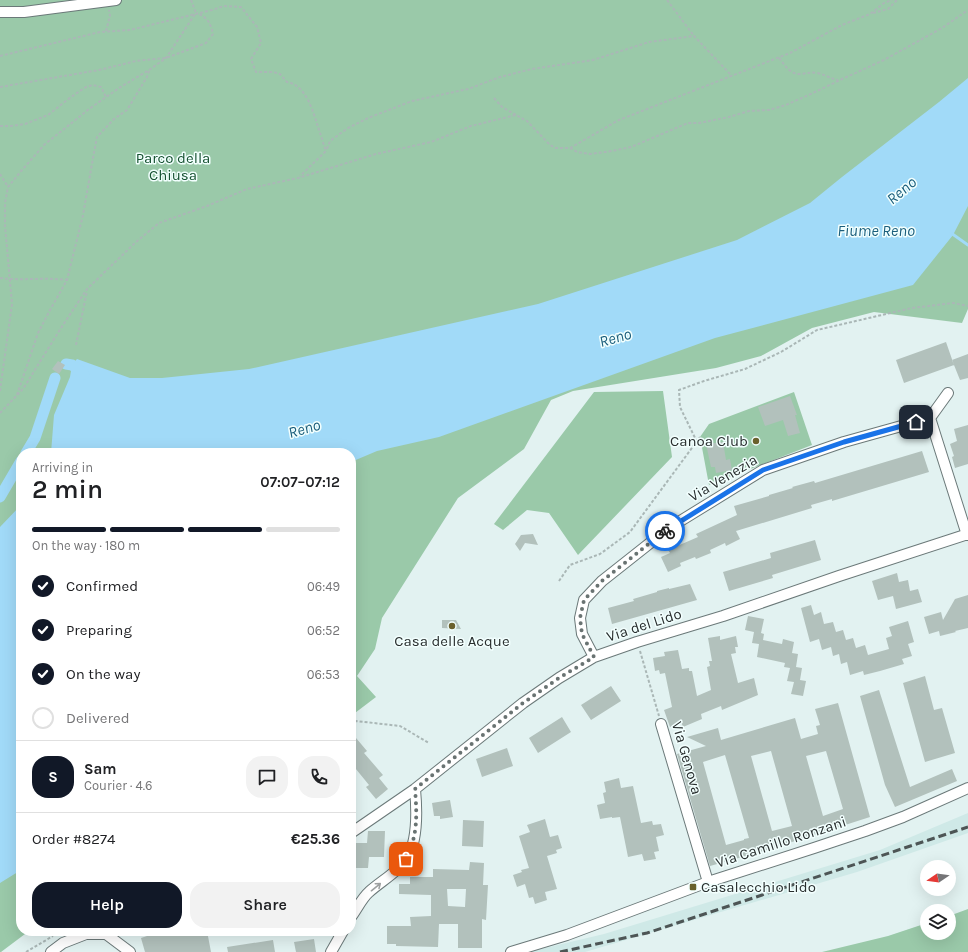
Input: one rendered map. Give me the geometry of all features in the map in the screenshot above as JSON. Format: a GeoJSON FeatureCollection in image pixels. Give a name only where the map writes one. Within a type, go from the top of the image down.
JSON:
{"type":"FeatureCollection","features":[{"type":"Feature","properties":{"kind":"street"},"geometry":{"type":"LineString","coordinates":[[0,12],[24,12],[72,3],[112,1]]}},
{"type":"Feature","properties":{"kind":"street"},"geometry":{"type":"LineString","coordinates":[[948,393],[930,418],[968,534]]}},
{"type":"Feature","properties":{"kind":"street","name":"Via Venezia"},"geometry":{"type":"LineString","coordinates":[[594,657],[582,634],[580,618],[584,600],[602,581],[669,528],[763,470],[844,442],[930,418]]}},
{"type":"Feature","properties":{"kind":"street","name":"Via del Lido"},"geometry":{"type":"LineString","coordinates":[[356,830],[415,789],[523,703],[559,678],[594,657],[637,642],[723,616],[968,534]]}},
{"type":"Feature","properties":{"kind":"street","name":"Via Genova"},"geometry":{"type":"LineString","coordinates":[[661,724],[708,882]]}},
{"type":"Feature","properties":{"kind":"street","name":"Via Camillo Ronzani"},"geometry":{"type":"LineString","coordinates":[[511,952],[566,935],[708,882],[865,831],[903,817],[968,788]]}},
{"type":"Feature","properties":{"kind":"street"},"geometry":{"type":"LineString","coordinates":[[356,910],[368,893],[396,870],[406,859],[411,849],[415,834],[417,813],[415,789]]}},
{"type":"Feature","properties":{"kind":"street"},"geometry":{"type":"LineString","coordinates":[[50,952],[63,943],[81,936]]}},
{"type":"Feature","properties":{"kind":"street"},"geometry":{"type":"LineString","coordinates":[[114,936],[130,952]]}},
{"type":"Feature","properties":{"kind":"street"},"geometry":{"type":"LineString","coordinates":[[331,952],[340,936]]}},
{"type":"Feature","properties":{"kind":"path"},"geometry":{"type":"LineString","coordinates":[[191,0],[196,13]]}},
{"type":"Feature","properties":{"kind":"path"},"geometry":{"type":"LineString","coordinates":[[667,0],[694,36],[732,76]]}},
{"type":"Feature","properties":{"kind":"path"},"geometry":{"type":"LineString","coordinates":[[870,14],[884,3],[892,0]]}},
{"type":"Feature","properties":{"kind":"path"},"geometry":{"type":"LineString","coordinates":[[570,148],[619,120],[790,53],[842,25],[888,9],[897,0]]}},
{"type":"Feature","properties":{"kind":"path"},"geometry":{"type":"LineString","coordinates":[[106,31],[112,1]]}},
{"type":"Feature","properties":{"kind":"path"},"geometry":{"type":"LineString","coordinates":[[0,56],[100,32],[130,30],[224,6],[241,7],[257,27],[261,43],[251,59],[256,72],[273,72],[280,74],[287,82],[292,83],[305,94],[312,108],[326,150]]}},
{"type":"Feature","properties":{"kind":"path"},"geometry":{"type":"LineString","coordinates":[[494,98],[502,107],[527,121],[550,145],[556,148],[570,148],[577,152],[590,154],[612,151],[632,147],[688,123],[699,123],[728,117],[749,110],[769,110],[786,105],[884,60],[942,28],[968,10]]}},
{"type":"Feature","properties":{"kind":"path"},"geometry":{"type":"LineString","coordinates":[[0,391],[12,304],[5,226],[5,203],[8,188],[44,145],[89,109],[166,58],[206,43],[213,34],[210,24],[205,16],[196,13]]}},
{"type":"Feature","properties":{"kind":"path"},"geometry":{"type":"LineString","coordinates":[[166,58],[196,13]]}},
{"type":"Feature","properties":{"kind":"path"},"geometry":{"type":"LineString","coordinates":[[298,178],[326,150],[330,141],[348,128],[368,118],[412,101],[468,89],[500,77],[532,68],[593,60],[649,42],[694,36]]}},
{"type":"Feature","properties":{"kind":"path"},"geometry":{"type":"LineString","coordinates":[[0,87],[99,70],[136,61],[166,58]]}},
{"type":"Feature","properties":{"kind":"path"},"geometry":{"type":"LineString","coordinates":[[778,58],[794,73],[816,73],[840,80]]}},
{"type":"Feature","properties":{"kind":"path"},"geometry":{"type":"LineString","coordinates":[[16,397],[38,333],[67,280],[83,215],[97,137],[114,119],[127,110],[147,77],[149,70]]}},
{"type":"Feature","properties":{"kind":"path"},"geometry":{"type":"LineString","coordinates":[[0,126],[25,124],[48,115],[70,97],[86,87],[93,85],[101,87],[106,97]]}},
{"type":"Feature","properties":{"kind":"path"},"geometry":{"type":"LineString","coordinates":[[0,413],[23,389],[61,328],[87,290],[136,242],[159,223],[207,206],[247,189],[298,178],[376,154],[430,142],[471,126],[516,115]]}},
{"type":"Feature","properties":{"kind":"path"},"geometry":{"type":"LineString","coordinates":[[0,174],[8,188]]}},
{"type":"Feature","properties":{"kind":"path"},"geometry":{"type":"LineString","coordinates":[[0,278],[67,280]]}},
{"type":"Feature","properties":{"kind":"path"},"geometry":{"type":"LineString","coordinates":[[76,345],[87,290]]}},
{"type":"Feature","properties":{"kind":"path"},"geometry":{"type":"LineString","coordinates":[[697,442],[680,407],[679,390],[745,369],[781,352],[817,330],[912,308],[953,303],[968,306]]}},
{"type":"Feature","properties":{"kind":"path"},"geometry":{"type":"LineString","coordinates":[[559,581],[570,565],[600,554],[630,532],[700,437]]}},
{"type":"Feature","properties":{"kind":"path","name":"Via Genova"},"geometry":{"type":"LineString","coordinates":[[637,642],[661,724]]}},
{"type":"Feature","properties":{"kind":"path"},"geometry":{"type":"LineString","coordinates":[[356,721],[400,726],[429,743]]}},
{"type":"Feature","properties":{"kind":"path"},"geometry":{"type":"LineString","coordinates":[[26,952],[54,936]]}},
{"type":"Feature","properties":{"kind":"shaded area"},"geometry":{"type":"Polygon","coordinates":[[[968,813],[968,833],[857,872],[585,952],[528,952],[604,934],[880,850],[968,813]]]}},
{"type":"Feature","properties":{"kind":"green space","name":"Parco della Chiusa"},"geometry":{"type":"Polygon","coordinates":[[[0,0],[968,0],[968,309],[962,323],[874,312],[812,328],[761,356],[716,368],[573,391],[551,400],[524,449],[458,498],[382,618],[375,649],[357,676],[376,697],[356,712],[356,448],[16,448],[16,936],[22,936],[0,952],[0,0]]]}},
{"type":"Feature","properties":{"kind":"green space"},"geometry":{"type":"Polygon","coordinates":[[[663,391],[672,457],[578,555],[549,513],[527,510],[503,530],[494,524],[594,392],[663,391]]]}},
{"type":"Feature","properties":{"kind":"green space","name":"Canoa Club"},"geometry":{"type":"Polygon","coordinates":[[[794,392],[812,445],[709,485],[700,437],[709,424],[794,392]]]}},
{"type":"Feature","properties":{"kind":"green space"},"geometry":{"type":"Polygon","coordinates":[[[968,909],[968,952],[822,952],[888,936],[920,925],[920,940],[956,940],[956,913],[968,909]]]}},
{"type":"Feature","properties":{"kind":"water","name":"Fiume Reno"},"geometry":{"type":"Polygon","coordinates":[[[968,78],[968,206],[953,235],[913,285],[715,338],[439,437],[377,451],[356,460],[356,448],[51,448],[54,415],[70,377],[72,365],[77,359],[130,378],[162,378],[249,369],[538,304],[737,240],[810,203],[968,78]]]}},
{"type":"Feature","properties":{"kind":"water"},"geometry":{"type":"Polygon","coordinates":[[[16,510],[16,873],[0,883],[0,527],[16,510]]]}},
{"type":"Feature","properties":{"kind":"building"},"geometry":{"type":"Polygon","coordinates":[[[946,342],[954,365],[904,383],[896,360],[946,342]]]}},
{"type":"Feature","properties":{"kind":"building"},"geometry":{"type":"Polygon","coordinates":[[[968,354],[968,378],[960,380],[952,360],[968,354]]]}},
{"type":"Feature","properties":{"kind":"building"},"geometry":{"type":"Polygon","coordinates":[[[58,361],[65,365],[59,374],[52,369],[58,361]]]}},
{"type":"Feature","properties":{"kind":"building"},"geometry":{"type":"Polygon","coordinates":[[[790,396],[797,415],[795,415],[800,433],[788,436],[783,420],[765,426],[758,407],[790,396]]]}},
{"type":"Feature","properties":{"kind":"building"},"geometry":{"type":"Polygon","coordinates":[[[968,425],[968,464],[955,468],[952,457],[954,456],[950,444],[957,441],[954,429],[968,425]]]}},
{"type":"Feature","properties":{"kind":"building"},"geometry":{"type":"Polygon","coordinates":[[[723,442],[726,460],[730,459],[732,470],[716,473],[715,467],[711,467],[706,444],[723,442]]]}},
{"type":"Feature","properties":{"kind":"building"},"geometry":{"type":"Polygon","coordinates":[[[922,451],[929,472],[832,501],[832,499],[811,505],[812,508],[736,531],[740,539],[726,546],[725,543],[710,550],[711,553],[696,559],[695,557],[680,563],[681,566],[668,572],[661,557],[670,553],[668,550],[698,537],[696,534],[737,515],[734,506],[793,488],[792,487],[814,481],[815,483],[922,451]]]}},
{"type":"Feature","properties":{"kind":"building"},"geometry":{"type":"Polygon","coordinates":[[[533,534],[538,545],[525,543],[520,551],[515,544],[521,535],[533,534]]]}},
{"type":"Feature","properties":{"kind":"building"},"geometry":{"type":"Polygon","coordinates":[[[815,540],[821,560],[772,575],[773,578],[729,591],[723,572],[771,558],[770,553],[815,540]]]}},
{"type":"Feature","properties":{"kind":"building"},"geometry":{"type":"Polygon","coordinates":[[[897,573],[899,582],[908,580],[910,591],[918,589],[922,602],[896,609],[893,596],[878,600],[872,581],[897,573]]]}},
{"type":"Feature","properties":{"kind":"building"},"geometry":{"type":"Polygon","coordinates":[[[690,584],[697,600],[612,624],[608,608],[634,601],[633,599],[657,591],[690,584]]]}},
{"type":"Feature","properties":{"kind":"building"},"geometry":{"type":"Polygon","coordinates":[[[968,595],[968,628],[940,636],[939,631],[929,634],[924,617],[941,612],[943,620],[955,599],[968,595]]]}},
{"type":"Feature","properties":{"kind":"building"},"geometry":{"type":"Polygon","coordinates":[[[811,605],[814,615],[821,612],[824,624],[833,622],[836,632],[843,630],[846,640],[853,638],[856,648],[865,645],[868,655],[889,649],[886,638],[892,636],[889,627],[908,621],[914,642],[908,644],[912,656],[902,659],[904,664],[864,675],[863,671],[850,675],[847,662],[841,664],[839,654],[833,656],[831,647],[822,650],[819,639],[810,642],[801,608],[811,605]]]}},
{"type":"Feature","properties":{"kind":"building"},"geometry":{"type":"Polygon","coordinates":[[[748,616],[764,619],[761,633],[764,634],[763,640],[782,644],[783,639],[794,642],[792,653],[798,654],[796,667],[802,668],[800,680],[806,681],[803,696],[791,694],[794,682],[787,681],[790,668],[784,667],[785,663],[757,657],[759,644],[752,643],[754,632],[745,630],[748,616]]]}},
{"type":"Feature","properties":{"kind":"building","name":"Casa delle Acque"},"geometry":{"type":"Polygon","coordinates":[[[442,620],[456,620],[461,629],[442,628],[442,620]]]}},
{"type":"Feature","properties":{"kind":"building"},"geometry":{"type":"Polygon","coordinates":[[[720,636],[720,640],[736,636],[738,647],[735,647],[736,653],[731,654],[738,683],[754,678],[758,695],[722,710],[721,706],[701,714],[702,719],[683,727],[681,722],[670,727],[664,710],[672,707],[665,673],[660,674],[659,670],[655,671],[653,658],[665,656],[664,652],[678,650],[682,669],[689,668],[689,671],[692,671],[697,696],[711,690],[707,667],[710,666],[709,661],[712,661],[708,638],[720,636]]]}},
{"type":"Feature","properties":{"kind":"building"},"geometry":{"type":"Polygon","coordinates":[[[925,676],[934,710],[942,708],[955,753],[925,762],[903,683],[925,676]]]}},
{"type":"Feature","properties":{"kind":"building"},"geometry":{"type":"Polygon","coordinates":[[[611,686],[621,701],[591,720],[581,705],[611,686]]]}},
{"type":"Feature","properties":{"kind":"building"},"geometry":{"type":"Polygon","coordinates":[[[879,690],[910,787],[952,769],[957,781],[895,807],[885,785],[860,696],[879,690]]]}},
{"type":"Feature","properties":{"kind":"building"},"geometry":{"type":"Polygon","coordinates":[[[838,703],[870,817],[764,851],[710,866],[677,754],[706,746],[687,737],[718,728],[721,740],[795,718],[801,739],[818,734],[816,726],[820,725],[815,709],[838,703]],[[771,751],[751,756],[772,831],[792,826],[771,751]],[[826,751],[806,756],[823,816],[843,809],[826,751]],[[725,755],[703,762],[726,845],[749,838],[725,755]]]}},
{"type":"Feature","properties":{"kind":"building"},"geometry":{"type":"Polygon","coordinates":[[[562,717],[571,732],[538,753],[529,738],[562,717]]]}},
{"type":"Feature","properties":{"kind":"building"},"geometry":{"type":"Polygon","coordinates":[[[356,738],[367,751],[364,753],[383,775],[379,778],[388,789],[376,799],[366,787],[369,785],[356,769],[356,738]]]}},
{"type":"Feature","properties":{"kind":"building"},"geometry":{"type":"Polygon","coordinates":[[[507,748],[513,766],[482,777],[476,759],[507,748]]]}},
{"type":"Feature","properties":{"kind":"building"},"geometry":{"type":"Polygon","coordinates":[[[619,778],[621,788],[633,786],[641,823],[652,821],[653,825],[661,824],[664,835],[656,837],[659,851],[654,852],[656,859],[644,861],[642,854],[628,857],[620,817],[600,819],[597,805],[605,803],[603,793],[606,792],[604,782],[619,778]]]}},
{"type":"Feature","properties":{"kind":"building"},"geometry":{"type":"Polygon","coordinates":[[[450,800],[453,817],[440,819],[440,816],[434,816],[432,803],[450,800]]]}},
{"type":"Feature","properties":{"kind":"building"},"geometry":{"type":"Polygon","coordinates":[[[545,819],[550,837],[558,835],[562,848],[556,850],[557,853],[547,856],[557,889],[545,892],[547,900],[535,904],[533,897],[529,898],[525,884],[517,887],[513,875],[522,872],[521,870],[529,868],[519,836],[530,832],[527,825],[545,819]]]}},
{"type":"Feature","properties":{"kind":"building"},"geometry":{"type":"Polygon","coordinates":[[[463,820],[484,821],[483,847],[462,846],[463,820]]]}},
{"type":"Feature","properties":{"kind":"building"},"geometry":{"type":"Polygon","coordinates":[[[368,831],[385,831],[384,857],[369,857],[368,868],[356,868],[356,843],[367,843],[368,831]]]}},
{"type":"Feature","properties":{"kind":"building"},"geometry":{"type":"Polygon","coordinates":[[[470,862],[484,863],[483,885],[488,885],[486,920],[482,919],[482,948],[458,948],[458,924],[439,924],[438,947],[396,946],[396,944],[387,944],[387,926],[411,926],[410,917],[431,916],[431,895],[399,894],[399,884],[410,884],[410,877],[433,877],[433,869],[469,870],[470,862]],[[447,889],[448,906],[465,907],[466,889],[447,889]]]}},
{"type":"Feature","properties":{"kind":"building"},"geometry":{"type":"Polygon","coordinates":[[[147,936],[208,936],[211,952],[145,952],[141,938],[147,936]]]}},
{"type":"Feature","properties":{"kind":"building"},"geometry":{"type":"Polygon","coordinates":[[[314,939],[316,952],[296,952],[294,942],[314,939]]]}},
{"type":"Feature","properties":{"kind":"building"},"geometry":{"type":"Polygon","coordinates":[[[273,940],[275,952],[228,952],[227,947],[273,940]]]}},
{"type":"Feature","properties":{"kind":"waterway"},"geometry":{"type":"LineString","coordinates":[[951,233],[968,245]]}},
{"type":"Feature","properties":{"kind":"waterway"},"geometry":{"type":"LineString","coordinates":[[66,364],[72,365],[84,374]]}},
{"type":"Feature","properties":{"kind":"waterway"},"geometry":{"type":"LineString","coordinates":[[29,448],[35,438],[55,378]]}},
{"type":"Feature","properties":{"kind":"waterway"},"geometry":{"type":"LineString","coordinates":[[0,497],[16,470]]}},
{"type":"Feature","properties":{"kind":"railway"},"geometry":{"type":"LineString","coordinates":[[560,952],[647,933],[968,827]]}},
{"type":"Feature","properties":{"kind":"way so far"},"geometry":{"type":"LineString","coordinates":[[406,859],[411,849],[415,834],[417,813],[415,789],[523,703],[559,678],[594,657],[582,634],[580,618],[584,600],[602,581],[665,531]]}},
{"type":"Feature","properties":{"kind":"place","name":"Canoa Club"},"geometry":{"type":"Point","coordinates":[756,441]}},
{"type":"Feature","properties":{"kind":"place","name":"Casa delle Acque"},"geometry":{"type":"Point","coordinates":[452,626]}},
{"type":"Feature","properties":{"kind":"place","name":"Casalecchio Lido"},"geometry":{"type":"Point","coordinates":[693,887]}},
{"type":"Feature","properties":{"kind":"route"},"geometry":{"type":"LineString","coordinates":[[665,531],[763,470],[844,442],[916,422]]}},
{"type":"Feature","properties":{"kind":"water label","name":"Reno"},"geometry":{"type":"Point","coordinates":[901,190]}},
{"type":"Feature","properties":{"kind":"water label","name":"Reno"},"geometry":{"type":"Point","coordinates":[615,337]}},
{"type":"Feature","properties":{"kind":"water label","name":"Reno"},"geometry":{"type":"Point","coordinates":[304,428]}}]}
